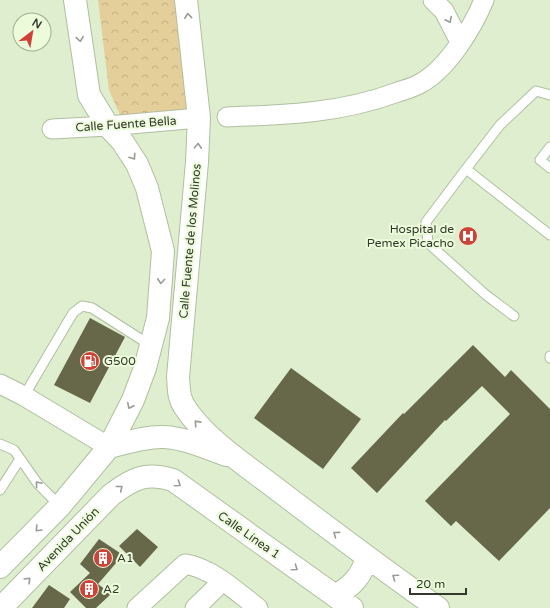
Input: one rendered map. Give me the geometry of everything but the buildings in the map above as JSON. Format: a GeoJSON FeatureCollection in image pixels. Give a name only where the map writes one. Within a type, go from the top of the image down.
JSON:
{"type":"FeatureCollection","features":[{"type":"Feature","properties":{"kind":"street","name":"Calle Fuente de los Molinos"},"geometry":{"type":"LineString","coordinates":[[75,0],[89,95],[108,126],[122,141],[137,164],[147,188],[163,251],[158,318],[146,368],[133,400],[109,446]]}},
{"type":"Feature","properties":{"kind":"street","name":"Calle Fuente de los Molinos"},"geometry":{"type":"LineString","coordinates":[[186,0],[199,118],[198,162],[178,377],[179,396],[183,405],[198,424],[237,458]]}},
{"type":"Feature","properties":{"kind":"street"},"geometry":{"type":"LineString","coordinates":[[433,0],[444,11],[460,42]]}},
{"type":"Feature","properties":{"kind":"street"},"geometry":{"type":"LineString","coordinates":[[227,117],[295,114],[346,107],[382,98],[421,83],[441,68],[460,42],[484,0]]}},
{"type":"Feature","properties":{"kind":"street","name":"Calle Fuente Bella"},"geometry":{"type":"LineString","coordinates":[[52,128],[108,126],[199,118]]}},
{"type":"Feature","properties":{"kind":"street"},"geometry":{"type":"LineString","coordinates":[[0,384],[24,396],[109,446]]}},
{"type":"Feature","properties":{"kind":"street"},"geometry":{"type":"LineString","coordinates":[[0,567],[60,506],[109,446],[136,440],[164,437],[192,443],[237,458],[366,558],[438,608]]}},
{"type":"Feature","properties":{"kind":"street","name":"Calle Línea 1"},"geometry":{"type":"LineString","coordinates":[[141,478],[157,476],[173,480],[344,602]]}},
{"type":"Feature","properties":{"kind":"street","name":"Avenida Unión"},"geometry":{"type":"LineString","coordinates":[[1,608],[111,495],[127,482],[141,478]]}},
{"type":"Feature","properties":{"kind":"street"},"geometry":{"type":"LineString","coordinates":[[344,602],[350,588],[364,568],[366,558]]}},
{"type":"Feature","properties":{"kind":"street"},"geometry":{"type":"LineString","coordinates":[[137,608],[185,564],[195,565],[223,581],[258,608]]}},
{"type":"Feature","properties":{"kind":"street"},"geometry":{"type":"LineString","coordinates":[[195,608],[223,581]]}},
{"type":"Feature","properties":{"kind":"lane"},"geometry":{"type":"LineString","coordinates":[[514,316],[486,295],[428,243],[426,222],[500,125],[536,92],[550,95]]}},
{"type":"Feature","properties":{"kind":"lane"},"geometry":{"type":"LineString","coordinates":[[550,147],[540,160],[550,168]]}},
{"type":"Feature","properties":{"kind":"lane"},"geometry":{"type":"LineString","coordinates":[[466,169],[550,236]]}},
{"type":"Feature","properties":{"kind":"lane"},"geometry":{"type":"LineString","coordinates":[[24,396],[73,313],[82,306],[92,308],[151,346]]}},
{"type":"Feature","properties":{"kind":"lane"},"geometry":{"type":"LineString","coordinates":[[0,444],[14,450],[38,484],[60,506]]}},
{"type":"Feature","properties":{"kind":"lane"},"geometry":{"type":"LineString","coordinates":[[0,490],[20,459]]}},
{"type":"Feature","properties":{"kind":"green space"},"geometry":{"type":"Polygon","coordinates":[[[98,0],[183,0],[199,110],[120,115],[109,90],[98,0]]]}},
{"type":"Feature","properties":{"kind":"place","name":"Hospital de Pemex Picacho"},"geometry":{"type":"Point","coordinates":[468,236]}},
{"type":"Feature","properties":{"kind":"place","name":"G500"},"geometry":{"type":"Point","coordinates":[90,361]}},
{"type":"Feature","properties":{"kind":"place","name":"A1"},"geometry":{"type":"Point","coordinates":[103,558]}},
{"type":"Feature","properties":{"kind":"place","name":"A2"},"geometry":{"type":"Point","coordinates":[89,589]}}]}
